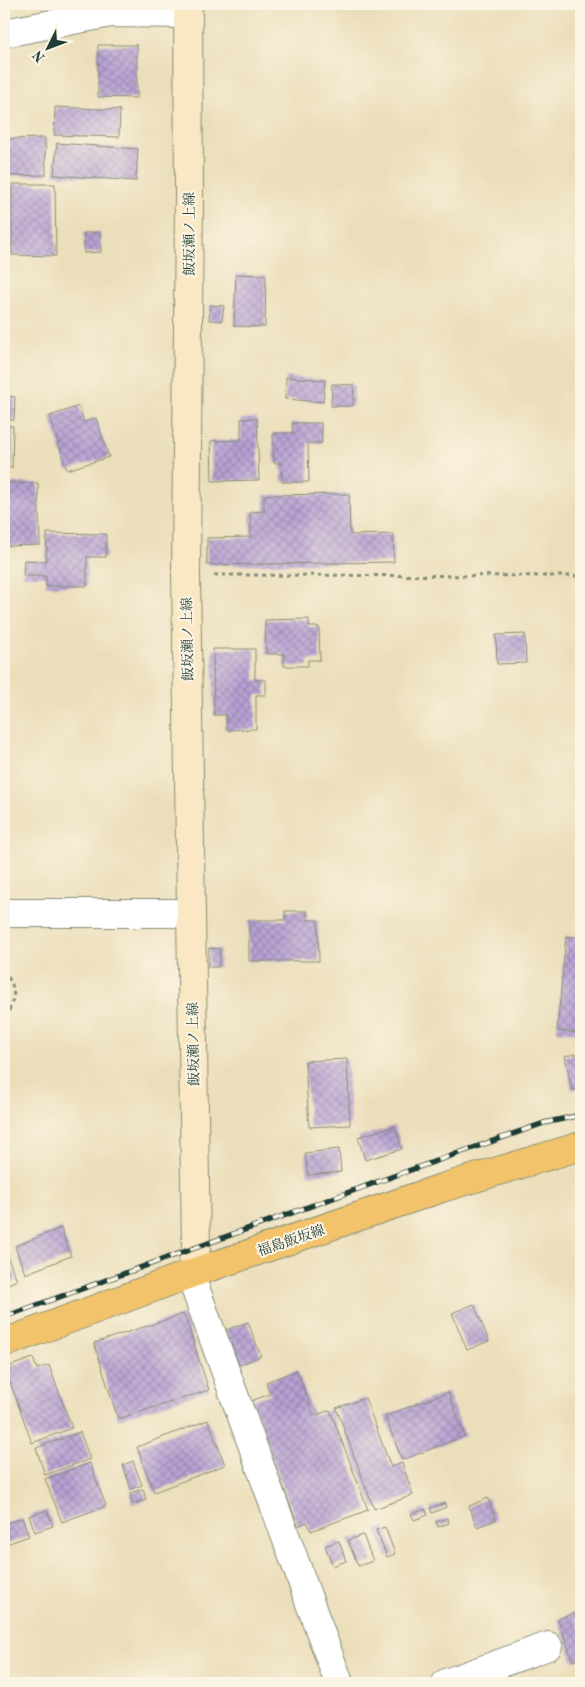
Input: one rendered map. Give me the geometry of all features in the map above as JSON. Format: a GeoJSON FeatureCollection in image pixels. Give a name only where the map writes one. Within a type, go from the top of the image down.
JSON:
{"type":"FeatureCollection","features":[{"type":"Feature","properties":{"kind":"main road","name":"飯坂瀬ノ上線"},"geometry":{"type":"LineString","coordinates":[[188,9],[189,205],[186,575],[196,1248],[190,1274]]}},
{"type":"Feature","properties":{"kind":"main road","name":"福島飯坂線"},"geometry":{"type":"LineString","coordinates":[[4,1343],[190,1274],[442,1188],[581,1146]]}},
{"type":"Feature","properties":{"kind":"street"},"geometry":{"type":"LineString","coordinates":[[4,33],[111,13],[188,9]]}},
{"type":"Feature","properties":{"kind":"street"},"geometry":{"type":"LineString","coordinates":[[4,913],[190,913]]}},
{"type":"Feature","properties":{"kind":"street"},"geometry":{"type":"LineString","coordinates":[[190,1274],[339,1683]]}},
{"type":"Feature","properties":{"kind":"street"},"geometry":{"type":"LineString","coordinates":[[446,1683],[548,1646]]}},
{"type":"Feature","properties":{"kind":"path"},"geometry":{"type":"LineString","coordinates":[[186,575],[581,576]]}},
{"type":"Feature","properties":{"kind":"path"},"geometry":{"type":"LineString","coordinates":[[4,970],[12,984],[14,996],[4,1026]]}},
{"type":"Feature","properties":{"kind":"building"},"geometry":{"type":"Polygon","coordinates":[[[98,45],[137,45],[137,98],[98,97],[98,45]]]}},
{"type":"Feature","properties":{"kind":"building"},"geometry":{"type":"Polygon","coordinates":[[[4,96],[6,96],[8,139],[45,138],[46,175],[4,176],[4,96]]]}},
{"type":"Feature","properties":{"kind":"building"},"geometry":{"type":"Polygon","coordinates":[[[55,107],[120,110],[119,137],[54,135],[55,107]]]}},
{"type":"Feature","properties":{"kind":"building"},"geometry":{"type":"Polygon","coordinates":[[[57,143],[138,149],[136,181],[54,175],[57,143]]]}},
{"type":"Feature","properties":{"kind":"building"},"geometry":{"type":"Polygon","coordinates":[[[12,184],[55,184],[56,256],[12,255],[12,184]]]}},
{"type":"Feature","properties":{"kind":"building"},"geometry":{"type":"Polygon","coordinates":[[[100,232],[101,252],[84,253],[84,233],[100,232]]]}},
{"type":"Feature","properties":{"kind":"building"},"geometry":{"type":"Polygon","coordinates":[[[236,274],[266,275],[265,327],[234,326],[236,274]]]}},
{"type":"Feature","properties":{"kind":"building"},"geometry":{"type":"Polygon","coordinates":[[[210,305],[224,306],[222,321],[209,320],[210,305]]]}},
{"type":"Feature","properties":{"kind":"building"},"geometry":{"type":"Polygon","coordinates":[[[286,377],[325,380],[323,402],[285,399],[286,377]]]}},
{"type":"Feature","properties":{"kind":"building"},"geometry":{"type":"Polygon","coordinates":[[[332,384],[354,385],[353,406],[331,406],[332,384]]]}},
{"type":"Feature","properties":{"kind":"building"},"geometry":{"type":"Polygon","coordinates":[[[4,396],[15,397],[14,420],[4,420],[4,396]]]}},
{"type":"Feature","properties":{"kind":"building"},"geometry":{"type":"Polygon","coordinates":[[[79,406],[84,422],[96,418],[109,457],[67,470],[50,416],[79,406]]]}},
{"type":"Feature","properties":{"kind":"building"},"geometry":{"type":"Polygon","coordinates":[[[257,418],[259,480],[212,481],[211,441],[241,440],[241,419],[257,418]]]}},
{"type":"Feature","properties":{"kind":"building"},"geometry":{"type":"Polygon","coordinates":[[[292,423],[321,423],[322,443],[308,443],[309,482],[282,482],[281,463],[274,463],[273,433],[293,433],[292,423]]]}},
{"type":"Feature","properties":{"kind":"building"},"geometry":{"type":"Polygon","coordinates":[[[4,426],[13,426],[12,468],[4,467],[4,426]]]}},
{"type":"Feature","properties":{"kind":"building"},"geometry":{"type":"Polygon","coordinates":[[[4,483],[38,483],[40,545],[4,546],[4,483]]]}},
{"type":"Feature","properties":{"kind":"building"},"geometry":{"type":"Polygon","coordinates":[[[349,494],[350,535],[393,534],[394,562],[207,565],[207,538],[251,537],[250,512],[264,511],[264,495],[349,494]]]}},
{"type":"Feature","properties":{"kind":"building"},"geometry":{"type":"Polygon","coordinates":[[[47,533],[106,534],[106,557],[87,557],[87,586],[46,586],[46,576],[23,576],[24,560],[46,561],[47,533]]]}},
{"type":"Feature","properties":{"kind":"building"},"geometry":{"type":"Polygon","coordinates":[[[309,619],[309,627],[319,627],[320,660],[308,660],[308,666],[284,666],[284,654],[266,654],[265,620],[309,619]]]}},
{"type":"Feature","properties":{"kind":"building"},"geometry":{"type":"Polygon","coordinates":[[[525,634],[526,663],[497,664],[496,635],[525,634]]]}},
{"type":"Feature","properties":{"kind":"building"},"geometry":{"type":"Polygon","coordinates":[[[213,649],[255,649],[255,680],[266,680],[266,695],[256,695],[256,729],[226,730],[226,715],[214,715],[213,649]]]}},
{"type":"Feature","properties":{"kind":"building"},"geometry":{"type":"Polygon","coordinates":[[[285,911],[307,911],[307,920],[318,920],[319,961],[249,961],[249,920],[285,920],[285,911]]]}},
{"type":"Feature","properties":{"kind":"building"},"geometry":{"type":"Polygon","coordinates":[[[566,936],[581,938],[581,1033],[557,1031],[566,936]]]}},
{"type":"Feature","properties":{"kind":"building"},"geometry":{"type":"Polygon","coordinates":[[[209,948],[220,949],[219,967],[208,967],[209,948]]]}},
{"type":"Feature","properties":{"kind":"building"},"geometry":{"type":"Polygon","coordinates":[[[581,1053],[581,1088],[572,1090],[565,1056],[581,1053]]]}},
{"type":"Feature","properties":{"kind":"building"},"geometry":{"type":"Polygon","coordinates":[[[347,1059],[350,1125],[309,1127],[305,1061],[347,1059]]]}},
{"type":"Feature","properties":{"kind":"building"},"geometry":{"type":"Polygon","coordinates":[[[395,1126],[402,1149],[365,1160],[358,1137],[395,1126]]]}},
{"type":"Feature","properties":{"kind":"building"},"geometry":{"type":"Polygon","coordinates":[[[339,1149],[341,1172],[308,1175],[305,1153],[339,1149]]]}},
{"type":"Feature","properties":{"kind":"building"},"geometry":{"type":"Polygon","coordinates":[[[61,1228],[71,1256],[25,1274],[15,1246],[61,1228]]]}},
{"type":"Feature","properties":{"kind":"building"},"geometry":{"type":"Polygon","coordinates":[[[7,1256],[17,1280],[4,1286],[4,1258],[7,1256]]]}},
{"type":"Feature","properties":{"kind":"building"},"geometry":{"type":"Polygon","coordinates":[[[474,1304],[489,1341],[467,1350],[452,1313],[474,1304]]]}},
{"type":"Feature","properties":{"kind":"building"},"geometry":{"type":"Polygon","coordinates":[[[184,1314],[209,1390],[118,1419],[94,1343],[184,1314]]]}},
{"type":"Feature","properties":{"kind":"building"},"geometry":{"type":"Polygon","coordinates":[[[248,1322],[261,1356],[239,1365],[226,1330],[248,1322]]]}},
{"type":"Feature","properties":{"kind":"building"},"geometry":{"type":"Polygon","coordinates":[[[33,1358],[37,1369],[49,1365],[72,1428],[32,1443],[5,1368],[33,1358]]]}},
{"type":"Feature","properties":{"kind":"building"},"geometry":{"type":"Polygon","coordinates":[[[297,1370],[314,1416],[330,1410],[368,1510],[311,1531],[307,1522],[298,1526],[251,1401],[270,1394],[266,1382],[297,1370]]]}},
{"type":"Feature","properties":{"kind":"building"},"geometry":{"type":"Polygon","coordinates":[[[448,1392],[465,1436],[402,1460],[385,1416],[448,1392]]]}},
{"type":"Feature","properties":{"kind":"building"},"geometry":{"type":"Polygon","coordinates":[[[365,1398],[391,1467],[402,1463],[413,1495],[374,1509],[336,1408],[365,1398]]]}},
{"type":"Feature","properties":{"kind":"building"},"geometry":{"type":"Polygon","coordinates":[[[208,1420],[225,1465],[154,1492],[137,1447],[208,1420]]]}},
{"type":"Feature","properties":{"kind":"building"},"geometry":{"type":"Polygon","coordinates":[[[80,1432],[90,1459],[45,1475],[36,1448],[80,1432]]]}},
{"type":"Feature","properties":{"kind":"building"},"geometry":{"type":"Polygon","coordinates":[[[133,1461],[142,1485],[131,1489],[123,1465],[133,1461]]]}},
{"type":"Feature","properties":{"kind":"building"},"geometry":{"type":"Polygon","coordinates":[[[90,1463],[106,1506],[62,1522],[45,1479],[90,1463]]]}},
{"type":"Feature","properties":{"kind":"building"},"geometry":{"type":"Polygon","coordinates":[[[143,1489],[146,1500],[132,1504],[130,1493],[143,1489]]]}},
{"type":"Feature","properties":{"kind":"building"},"geometry":{"type":"Polygon","coordinates":[[[488,1498],[496,1520],[477,1527],[469,1506],[488,1498]]]}},
{"type":"Feature","properties":{"kind":"building"},"geometry":{"type":"Polygon","coordinates":[[[445,1503],[446,1507],[432,1513],[430,1508],[445,1503]]]}},
{"type":"Feature","properties":{"kind":"building"},"geometry":{"type":"Polygon","coordinates":[[[425,1509],[428,1515],[414,1520],[411,1514],[425,1509]]]}},
{"type":"Feature","properties":{"kind":"building"},"geometry":{"type":"Polygon","coordinates":[[[47,1510],[53,1526],[35,1532],[29,1516],[47,1510]]]}},
{"type":"Feature","properties":{"kind":"building"},"geometry":{"type":"Polygon","coordinates":[[[22,1518],[29,1536],[4,1545],[4,1524],[22,1518]]]}},
{"type":"Feature","properties":{"kind":"building"},"geometry":{"type":"Polygon","coordinates":[[[447,1518],[449,1523],[438,1527],[436,1522],[447,1518]]]}},
{"type":"Feature","properties":{"kind":"building"},"geometry":{"type":"Polygon","coordinates":[[[385,1527],[395,1554],[387,1557],[376,1530],[385,1527]]]}},
{"type":"Feature","properties":{"kind":"building"},"geometry":{"type":"Polygon","coordinates":[[[363,1535],[373,1561],[358,1566],[348,1540],[363,1535]]]}},
{"type":"Feature","properties":{"kind":"building"},"geometry":{"type":"Polygon","coordinates":[[[339,1541],[346,1561],[333,1566],[325,1546],[339,1541]]]}},
{"type":"Feature","properties":{"kind":"building"},"geometry":{"type":"Polygon","coordinates":[[[574,1613],[581,1633],[581,1658],[573,1661],[558,1619],[574,1613]]]}},
{"type":"Feature","properties":{"kind":"railway"},"geometry":{"type":"LineString","coordinates":[[4,1317],[544,1123],[581,1115]]}}]}
